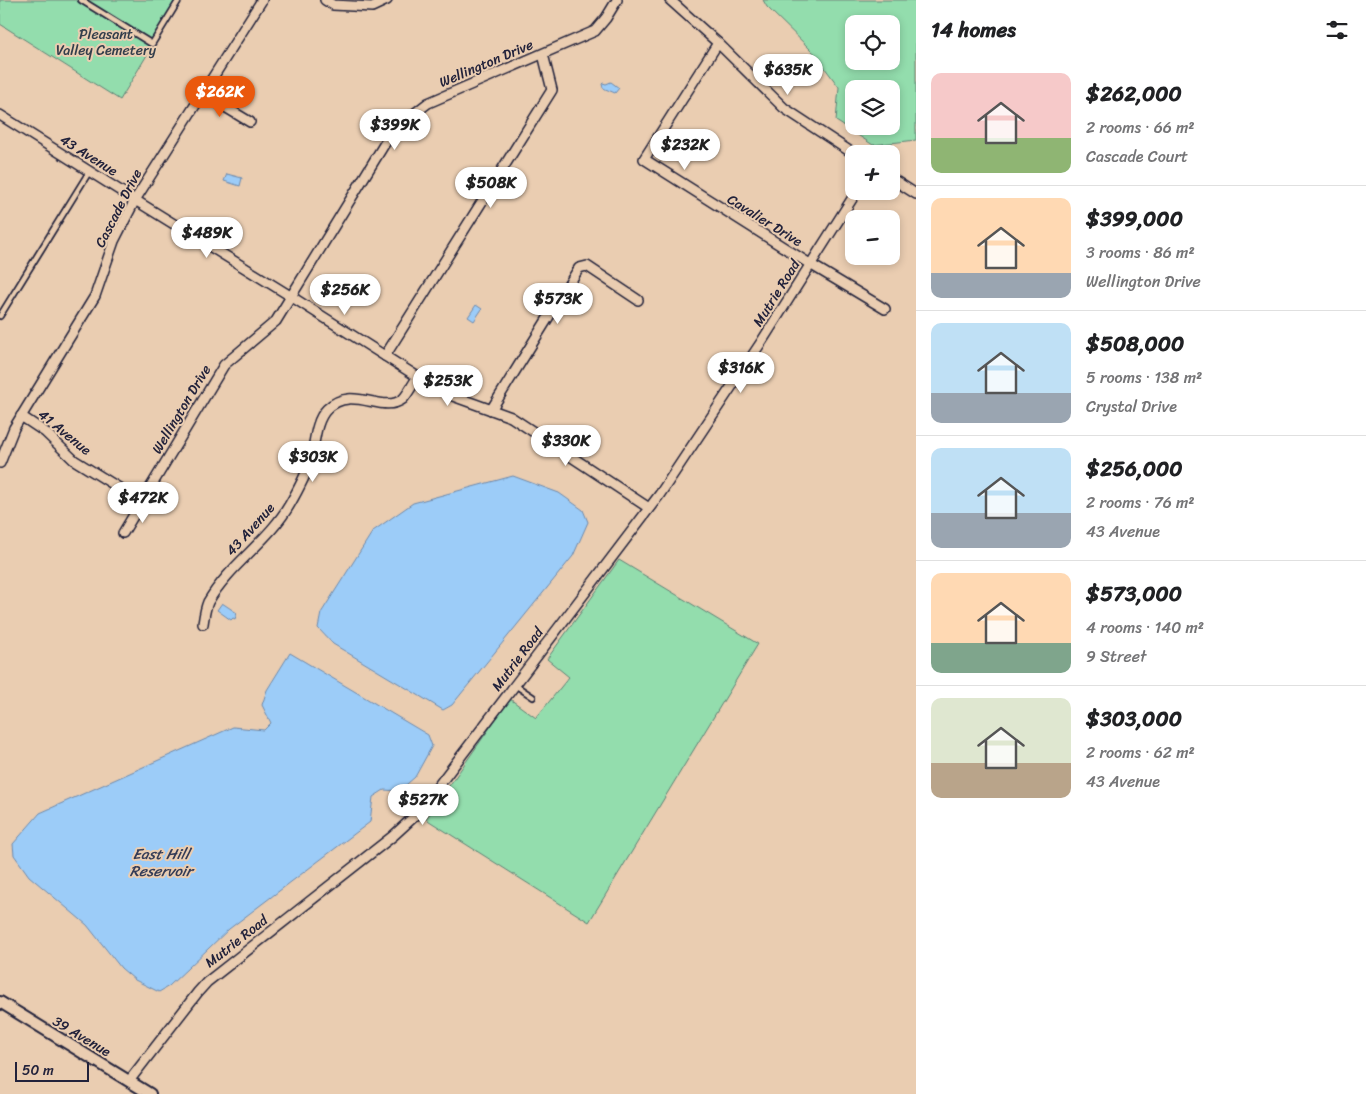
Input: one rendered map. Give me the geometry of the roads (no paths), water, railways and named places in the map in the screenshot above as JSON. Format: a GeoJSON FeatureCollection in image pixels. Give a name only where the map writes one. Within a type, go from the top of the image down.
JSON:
{"type":"FeatureCollection","features":[{"type":"Feature","properties":{"kind":"street","name":"Cascade Drive"},"geometry":{"type":"LineString","coordinates":[[0,463],[14,428],[95,296],[114,242],[135,200],[262,0]]}},
{"type":"Feature","properties":{"kind":"street"},"geometry":{"type":"LineString","coordinates":[[325,0],[333,4],[372,7],[387,0]]}},
{"type":"Feature","properties":{"kind":"street","name":"Wellington Drive"},"geometry":{"type":"LineString","coordinates":[[124,533],[224,365],[276,321],[393,130],[428,103],[595,31],[617,0]]}},
{"type":"Feature","properties":{"kind":"street"},"geometry":{"type":"LineString","coordinates":[[670,0],[718,43],[784,108],[845,148]]}},
{"type":"Feature","properties":{"kind":"street","name":"Cavalier Drive"},"geometry":{"type":"LineString","coordinates":[[718,43],[644,159],[810,264]]}},
{"type":"Feature","properties":{"kind":"street"},"geometry":{"type":"LineString","coordinates":[[386,356],[552,90],[543,54]]}},
{"type":"Feature","properties":{"kind":"street"},"geometry":{"type":"LineString","coordinates":[[202,93],[250,122]]}},
{"type":"Feature","properties":{"kind":"street","name":"43 Avenue"},"geometry":{"type":"LineString","coordinates":[[0,115],[89,172],[292,296],[418,377],[453,396],[511,417],[649,508]]}},
{"type":"Feature","properties":{"kind":"street"},"geometry":{"type":"LineString","coordinates":[[900,184],[916,194]]}},
{"type":"Feature","properties":{"kind":"street","name":"Mutrie Road"},"geometry":{"type":"LineString","coordinates":[[129,1081],[207,982],[393,836],[418,814],[660,494],[851,200]]}},
{"type":"Feature","properties":{"kind":"street"},"geometry":{"type":"LineString","coordinates":[[810,264],[885,309]]}},
{"type":"Feature","properties":{"kind":"street"},"geometry":{"type":"LineString","coordinates":[[492,410],[579,268],[587,266],[638,300]]}},
{"type":"Feature","properties":{"kind":"street","name":"43 Avenue"},"geometry":{"type":"LineString","coordinates":[[202,624],[208,604],[234,567],[271,530],[290,504],[310,461],[318,425],[326,410],[338,401],[353,398],[388,404],[396,402],[402,399],[418,377]]}},
{"type":"Feature","properties":{"kind":"street","name":"41 Avenue"},"geometry":{"type":"LineString","coordinates":[[22,416],[45,432],[74,460],[142,502]]}},
{"type":"Feature","properties":{"kind":"street","name":"39 Avenue"},"geometry":{"type":"LineString","coordinates":[[0,1002],[150,1094]]}},
{"type":"Feature","properties":{"kind":"lane"},"geometry":{"type":"LineString","coordinates":[[81,0],[152,44],[179,0]]}},
{"type":"Feature","properties":{"kind":"lane"},"geometry":{"type":"LineString","coordinates":[[0,316],[89,172]]}},
{"type":"Feature","properties":{"kind":"lane"},"geometry":{"type":"LineString","coordinates":[[515,684],[533,697]]}},
{"type":"Feature","properties":{"kind":"water"},"geometry":{"type":"Polygon","coordinates":[[[611,82],[619,88],[615,93],[603,88],[603,83],[611,82]]]}},
{"type":"Feature","properties":{"kind":"water"},"geometry":{"type":"Polygon","coordinates":[[[227,174],[242,178],[240,186],[224,181],[227,174]]]}},
{"type":"Feature","properties":{"kind":"water"},"geometry":{"type":"Polygon","coordinates":[[[476,305],[482,309],[474,321],[468,317],[476,305]]]}},
{"type":"Feature","properties":{"kind":"water"},"geometry":{"type":"Polygon","coordinates":[[[513,476],[559,493],[583,510],[588,522],[573,556],[452,705],[443,710],[333,644],[318,628],[321,613],[373,531],[413,503],[513,476]]]}},
{"type":"Feature","properties":{"kind":"water"},"geometry":{"type":"Polygon","coordinates":[[[222,603],[237,613],[235,619],[231,620],[217,610],[222,603]]]}},
{"type":"Feature","properties":{"kind":"water","name":"East Hill Reservoir"},"geometry":{"type":"Polygon","coordinates":[[[290,653],[428,735],[432,746],[415,777],[399,791],[384,790],[373,797],[370,822],[229,929],[169,986],[159,992],[135,980],[121,968],[87,925],[29,876],[14,855],[13,844],[40,813],[233,727],[264,730],[271,723],[262,705],[267,690],[290,653]]]}},
{"type":"Feature","properties":{"kind":"park label","name":"Pleasant Valley Cemetery"},"geometry":{"type":"Point","coordinates":[106,42]}}]}
